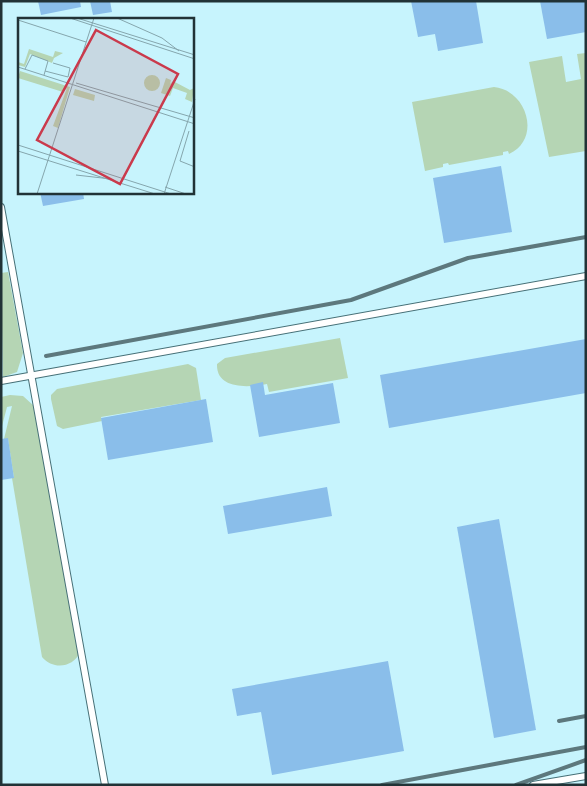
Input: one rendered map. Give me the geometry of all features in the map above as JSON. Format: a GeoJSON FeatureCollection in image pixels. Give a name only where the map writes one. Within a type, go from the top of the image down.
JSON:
{"type":"FeatureCollection","features":[{"type":"Feature","properties":{"kind":"lane"},"geometry":{"type":"LineString","coordinates":[[1,207],[33,376],[105,785]]}},
{"type":"Feature","properties":{"kind":"lane"},"geometry":{"type":"LineString","coordinates":[[1,380],[33,376],[586,276]]}},
{"type":"Feature","properties":{"kind":"lane"},"geometry":{"type":"LineString","coordinates":[[533,785],[586,776]]}},
{"type":"Feature","properties":{"kind":"green space"},"geometry":{"type":"Polygon","coordinates":[[[586,53],[586,151],[549,157],[529,62],[562,56],[566,82],[581,79],[577,54],[586,53]]]}},
{"type":"Feature","properties":{"kind":"green space"},"geometry":{"type":"Polygon","coordinates":[[[494,87],[505,90],[515,97],[522,106],[526,116],[527,127],[525,138],[519,147],[509,154],[508,151],[503,152],[503,155],[449,165],[448,163],[443,164],[443,167],[425,171],[412,102],[494,87]]]}},
{"type":"Feature","properties":{"kind":"green space"},"geometry":{"type":"Polygon","coordinates":[[[8,272],[23,353],[17,372],[3,377],[1,273],[8,272]]]}},
{"type":"Feature","properties":{"kind":"green space"},"geometry":{"type":"Polygon","coordinates":[[[340,338],[348,378],[269,392],[267,384],[252,386],[236,385],[222,379],[218,373],[217,364],[225,358],[340,338]]]}},
{"type":"Feature","properties":{"kind":"green space"},"geometry":{"type":"Polygon","coordinates":[[[188,364],[196,368],[201,400],[101,417],[102,421],[63,429],[57,426],[51,395],[57,389],[188,364]]]}},
{"type":"Feature","properties":{"kind":"green space"},"geometry":{"type":"Polygon","coordinates":[[[10,395],[23,396],[34,406],[80,652],[68,664],[52,664],[42,657],[12,478],[14,478],[8,439],[4,439],[12,406],[7,407],[1,430],[1,397],[10,395]]]}},
{"type":"Feature","properties":{"kind":"building"},"geometry":{"type":"Polygon","coordinates":[[[38,1],[80,1],[81,7],[41,15],[38,1]]]}},
{"type":"Feature","properties":{"kind":"building"},"geometry":{"type":"Polygon","coordinates":[[[90,1],[110,1],[112,12],[93,15],[90,1]]]}},
{"type":"Feature","properties":{"kind":"building"},"geometry":{"type":"Polygon","coordinates":[[[411,1],[476,1],[483,43],[438,51],[435,34],[418,37],[411,1]]]}},
{"type":"Feature","properties":{"kind":"building"},"geometry":{"type":"Polygon","coordinates":[[[540,1],[586,1],[586,32],[547,39],[540,1]]]}},
{"type":"Feature","properties":{"kind":"building"},"geometry":{"type":"Polygon","coordinates":[[[501,166],[512,232],[444,243],[433,178],[501,166]]]}},
{"type":"Feature","properties":{"kind":"building"},"geometry":{"type":"Polygon","coordinates":[[[40,194],[83,194],[84,199],[43,206],[40,194]]]}},
{"type":"Feature","properties":{"kind":"building"},"geometry":{"type":"Polygon","coordinates":[[[586,339],[586,393],[389,428],[380,375],[586,339]]]}},
{"type":"Feature","properties":{"kind":"building"},"geometry":{"type":"Polygon","coordinates":[[[263,382],[265,395],[333,383],[340,423],[259,437],[250,385],[263,382]]]}},
{"type":"Feature","properties":{"kind":"building"},"geometry":{"type":"Polygon","coordinates":[[[206,399],[213,442],[108,460],[101,418],[206,399]]]}},
{"type":"Feature","properties":{"kind":"building"},"geometry":{"type":"Polygon","coordinates":[[[8,438],[14,478],[1,480],[1,439],[8,438]]]}},
{"type":"Feature","properties":{"kind":"building"},"geometry":{"type":"Polygon","coordinates":[[[327,487],[332,516],[228,534],[223,506],[327,487]]]}},
{"type":"Feature","properties":{"kind":"building"},"geometry":{"type":"Polygon","coordinates":[[[499,519],[536,730],[494,738],[457,527],[499,519]]]}},
{"type":"Feature","properties":{"kind":"building"},"geometry":{"type":"Polygon","coordinates":[[[388,661],[404,751],[272,775],[261,712],[237,716],[232,689],[388,661]]]}},
{"type":"Feature","properties":{"kind":"railway"},"geometry":{"type":"LineString","coordinates":[[46,356],[351,300],[468,258],[586,237]]}},
{"type":"Feature","properties":{"kind":"railway"},"geometry":{"type":"LineString","coordinates":[[559,721],[586,716]]}},
{"type":"Feature","properties":{"kind":"railway"},"geometry":{"type":"LineString","coordinates":[[382,785],[586,747]]}},
{"type":"Feature","properties":{"kind":"railway"},"geometry":{"type":"LineString","coordinates":[[516,785],[586,760]]}}]}
